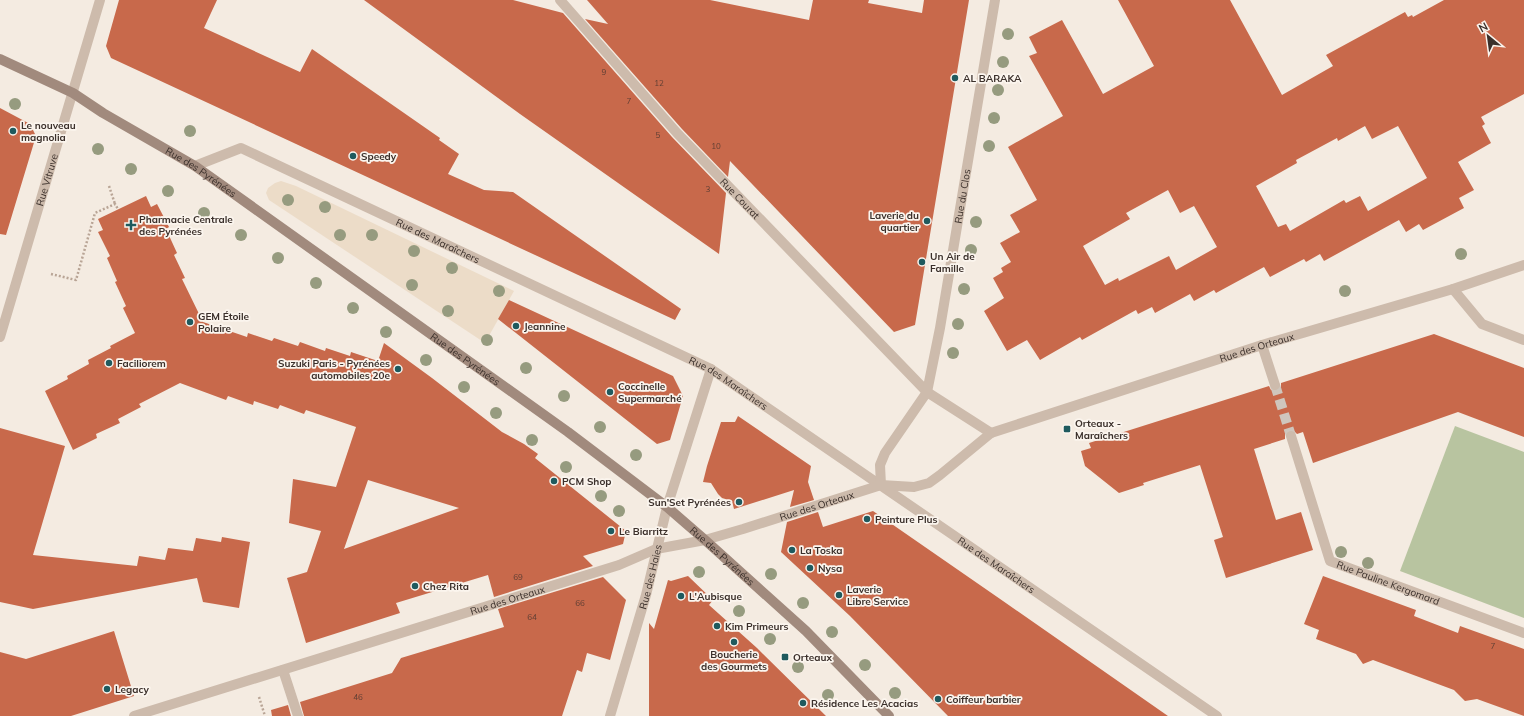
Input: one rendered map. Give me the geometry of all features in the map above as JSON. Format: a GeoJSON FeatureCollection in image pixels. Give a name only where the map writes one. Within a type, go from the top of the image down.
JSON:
{"type":"FeatureCollection","features":[{"type":"Feature","properties":{"kind":"main road","name":"Rue des Pyrénées"},"geometry":{"type":"LineString","coordinates":[[0,60],[73,93],[103,113],[195,166],[568,432],[667,507],[705,540],[806,631],[889,716]]}},
{"type":"Feature","properties":{"kind":"street","name":"Rue Vitruve"},"geometry":{"type":"LineString","coordinates":[[0,337],[100,0]]}},
{"type":"Feature","properties":{"kind":"street","name":"Rue Courat"},"geometry":{"type":"LineString","coordinates":[[560,0],[677,133],[927,392]]}},
{"type":"Feature","properties":{"kind":"street","name":"Rue du Clos"},"geometry":{"type":"LineString","coordinates":[[927,392],[940,328],[995,0]]}},
{"type":"Feature","properties":{"kind":"street","name":"Rue des Maraîchers"},"geometry":{"type":"LineString","coordinates":[[195,166],[241,148],[712,369],[1217,716]]}},
{"type":"Feature","properties":{"kind":"street","name":"Rue des Orteaux"},"geometry":{"type":"LineString","coordinates":[[134,716],[619,565],[656,549],[705,540],[881,485],[914,487],[929,483],[940,476],[991,433],[1262,345],[1453,289],[1524,265]]}},
{"type":"Feature","properties":{"kind":"street"},"geometry":{"type":"LineString","coordinates":[[1453,289],[1482,324],[1524,340]]}},
{"type":"Feature","properties":{"kind":"street"},"geometry":{"type":"LineString","coordinates":[[1262,345],[1275,384]]}},
{"type":"Feature","properties":{"kind":"street","name":"Rue des Haies"},"geometry":{"type":"LineString","coordinates":[[610,716],[646,595],[667,507],[712,369]]}},
{"type":"Feature","properties":{"kind":"street"},"geometry":{"type":"LineString","coordinates":[[881,485],[880,465],[885,453],[927,392],[991,433]]}},
{"type":"Feature","properties":{"kind":"street","name":"Rue Pauline Kergomard"},"geometry":{"type":"LineString","coordinates":[[1291,436],[1330,561],[1524,633]]}},
{"type":"Feature","properties":{"kind":"street"},"geometry":{"type":"LineString","coordinates":[[283,670],[298,716]]}},
{"type":"Feature","properties":{"kind":"path"},"geometry":{"type":"LineString","coordinates":[[109,186],[118,209]]}},
{"type":"Feature","properties":{"kind":"path"},"geometry":{"type":"LineString","coordinates":[[51,274],[76,280],[95,213],[115,204]]}},
{"type":"Feature","properties":{"kind":"green space"},"geometry":{"type":"Polygon","coordinates":[[[1455,426],[1524,452],[1524,618],[1400,571],[1455,426]]]}},
{"type":"Feature","properties":{"kind":"shaded area"},"geometry":{"type":"Polygon","coordinates":[[[281,181],[296,186],[514,291],[485,343],[269,200],[266,193],[268,188],[281,181]]]}},
{"type":"Feature","properties":{"kind":"building"},"geometry":{"type":"Polygon","coordinates":[[[119,0],[217,0],[204,28],[300,72],[312,49],[440,138],[439,140],[459,154],[448,174],[484,190],[513,192],[681,309],[675,320],[111,58],[106,46],[119,0]]]}},
{"type":"Feature","properties":{"kind":"building"},"geometry":{"type":"Polygon","coordinates":[[[364,0],[513,0],[563,13],[672,137],[726,193],[719,254],[520,114],[364,0]]]}},
{"type":"Feature","properties":{"kind":"building"},"geometry":{"type":"Polygon","coordinates":[[[587,0],[710,0],[809,20],[813,0],[869,0],[868,3],[922,13],[924,0],[969,0],[915,325],[894,332],[730,161],[728,177],[682,129],[585,19],[608,24],[587,0]]]}},
{"type":"Feature","properties":{"kind":"building"},"geometry":{"type":"Polygon","coordinates":[[[1118,0],[1230,0],[1282,95],[1333,66],[1326,55],[1405,12],[1408,17],[1412,15],[1413,17],[1444,0],[1524,0],[1524,94],[1481,117],[1485,124],[1482,126],[1491,143],[1458,162],[1474,190],[1459,198],[1464,208],[1423,230],[1419,224],[1406,232],[1399,220],[1324,261],[1320,254],[1306,262],[1304,259],[1270,277],[1264,267],[1216,293],[1214,290],[1194,301],[1190,294],[1155,313],[1152,307],[1138,314],[1136,310],[1082,340],[1080,337],[1040,360],[1027,340],[1007,351],[984,311],[1004,298],[993,278],[1003,272],[1001,268],[1011,262],[1000,243],[1020,232],[1010,215],[1037,200],[1008,147],[1063,116],[1029,56],[1037,53],[1029,37],[1062,20],[1103,94],[1154,66],[1118,0]],[[1365,126],[1338,141],[1337,138],[1296,160],[1297,163],[1256,186],[1278,227],[1286,224],[1290,231],[1344,200],[1346,203],[1360,196],[1368,211],[1427,178],[1398,126],[1372,139],[1365,126]],[[1168,190],[1126,213],[1130,219],[1083,246],[1105,285],[1118,278],[1119,281],[1169,256],[1176,270],[1217,247],[1194,206],[1180,213],[1168,190]]]}},
{"type":"Feature","properties":{"kind":"building"},"geometry":{"type":"Polygon","coordinates":[[[0,108],[30,124],[36,136],[6,235],[0,234],[0,108]]]}},
{"type":"Feature","properties":{"kind":"building"},"geometry":{"type":"Polygon","coordinates":[[[146,196],[151,207],[157,204],[169,227],[166,229],[177,253],[174,255],[185,278],[182,279],[203,322],[247,337],[248,333],[272,341],[274,338],[298,346],[300,342],[325,351],[326,348],[350,356],[351,352],[378,361],[384,343],[502,432],[524,444],[538,454],[535,458],[626,531],[623,544],[583,556],[593,566],[494,597],[488,575],[396,603],[400,613],[306,643],[287,578],[307,572],[321,531],[289,523],[293,479],[336,487],[356,427],[306,410],[304,414],[280,405],[278,409],[254,401],[253,405],[228,396],[226,400],[180,383],[139,404],[141,407],[118,419],[120,423],[96,434],[97,438],[73,450],[45,391],[68,379],[67,376],[89,364],[88,360],[135,333],[123,308],[126,306],[115,282],[117,281],[107,258],[110,256],[98,232],[103,230],[98,219],[146,196]],[[368,480],[344,549],[459,508],[368,480]]]}},
{"type":"Feature","properties":{"kind":"building"},"geometry":{"type":"Polygon","coordinates":[[[509,300],[673,376],[683,396],[670,440],[657,444],[498,319],[509,300]]]}},
{"type":"Feature","properties":{"kind":"building"},"geometry":{"type":"Polygon","coordinates":[[[1434,334],[1524,368],[1524,437],[1458,412],[1313,463],[1303,432],[1297,434],[1293,430],[1289,430],[1285,434],[1285,439],[1254,449],[1276,520],[1301,512],[1313,550],[1226,578],[1214,540],[1223,537],[1200,465],[1143,483],[1144,485],[1119,493],[1085,466],[1081,451],[1091,448],[1089,443],[1269,386],[1271,390],[1277,391],[1281,387],[1281,383],[1434,334]]]}},
{"type":"Feature","properties":{"kind":"building"},"geometry":{"type":"Polygon","coordinates":[[[738,416],[811,466],[808,482],[814,500],[790,507],[794,490],[734,509],[732,501],[722,498],[711,483],[703,482],[721,422],[735,422],[738,416]]]}},
{"type":"Feature","properties":{"kind":"building"},"geometry":{"type":"Polygon","coordinates":[[[0,428],[65,446],[33,555],[137,566],[139,556],[165,560],[168,548],[193,551],[196,538],[221,542],[222,537],[250,542],[239,608],[203,602],[197,578],[33,609],[0,602],[0,428]]]}},
{"type":"Feature","properties":{"kind":"building"},"geometry":{"type":"Polygon","coordinates":[[[873,511],[1168,716],[948,716],[850,616],[781,552],[787,522],[818,512],[823,527],[873,511]]]}},
{"type":"Feature","properties":{"kind":"building"},"geometry":{"type":"Polygon","coordinates":[[[688,576],[713,600],[709,605],[757,648],[826,716],[649,716],[649,623],[654,629],[668,580],[671,581],[688,576]]]}},
{"type":"Feature","properties":{"kind":"building"},"geometry":{"type":"Polygon","coordinates":[[[1323,576],[1416,610],[1414,616],[1458,633],[1460,626],[1524,649],[1524,716],[1477,699],[1465,701],[1454,690],[1373,660],[1363,664],[1356,654],[1316,639],[1319,630],[1304,624],[1323,576]]]}},
{"type":"Feature","properties":{"kind":"building"},"geometry":{"type":"Polygon","coordinates":[[[603,577],[626,600],[610,660],[587,653],[582,672],[577,670],[562,716],[304,716],[300,702],[392,673],[401,658],[504,627],[498,609],[603,577]]]}},
{"type":"Feature","properties":{"kind":"building"},"geometry":{"type":"Polygon","coordinates":[[[114,631],[134,696],[71,716],[0,716],[0,652],[26,659],[114,631]]]}},
{"type":"Feature","properties":{"kind":"building"},"geometry":{"type":"Polygon","coordinates":[[[288,705],[291,716],[272,716],[271,710],[288,705]]]}},
{"type":"Feature","properties":{"kind":"tunnel"},"geometry":{"type":"LineString","coordinates":[[1275,385],[1291,436]]}},
{"type":"Feature","properties":{"kind":"place","name":"AL BARAKA"},"geometry":{"type":"Point","coordinates":[955,78]}},
{"type":"Feature","properties":{"kind":"place","name":"Le nouveau magnolia"},"geometry":{"type":"Point","coordinates":[13,131]}},
{"type":"Feature","properties":{"kind":"place","name":"Speedy"},"geometry":{"type":"Point","coordinates":[353,156]}},
{"type":"Feature","properties":{"kind":"place","name":"Laverie du quartier"},"geometry":{"type":"Point","coordinates":[927,221]}},
{"type":"Feature","properties":{"kind":"place","name":"Pharmacie Centrale des Pyrénées"},"geometry":{"type":"Point","coordinates":[131,225]}},
{"type":"Feature","properties":{"kind":"place","name":"Un Air de Famille"},"geometry":{"type":"Point","coordinates":[922,262]}},
{"type":"Feature","properties":{"kind":"place","name":"GEM Étoile Polaire"},"geometry":{"type":"Point","coordinates":[190,322]}},
{"type":"Feature","properties":{"kind":"place","name":"Jeannine"},"geometry":{"type":"Point","coordinates":[516,326]}},
{"type":"Feature","properties":{"kind":"place","name":"Faciliorem"},"geometry":{"type":"Point","coordinates":[109,363]}},
{"type":"Feature","properties":{"kind":"place","name":"Suzuki Paris - Pyrénées automobiles 20e"},"geometry":{"type":"Point","coordinates":[398,369]}},
{"type":"Feature","properties":{"kind":"place","name":"Coccinelle Supermarché"},"geometry":{"type":"Point","coordinates":[610,392]}},
{"type":"Feature","properties":{"kind":"place","name":"Orteaux - Maraîchers"},"geometry":{"type":"Point","coordinates":[1067,429]}},
{"type":"Feature","properties":{"kind":"place","name":"PCM Shop"},"geometry":{"type":"Point","coordinates":[554,481]}},
{"type":"Feature","properties":{"kind":"place","name":"Sun'Set Pyrénées"},"geometry":{"type":"Point","coordinates":[739,502]}},
{"type":"Feature","properties":{"kind":"place","name":"Peinture Plus"},"geometry":{"type":"Point","coordinates":[867,519]}},
{"type":"Feature","properties":{"kind":"place","name":"Le Biarritz"},"geometry":{"type":"Point","coordinates":[611,531]}},
{"type":"Feature","properties":{"kind":"place","name":"La Toska"},"geometry":{"type":"Point","coordinates":[792,550]}},
{"type":"Feature","properties":{"kind":"place","name":"Nysa"},"geometry":{"type":"Point","coordinates":[810,568]}},
{"type":"Feature","properties":{"kind":"place","name":"Chez Rita"},"geometry":{"type":"Point","coordinates":[415,586]}},
{"type":"Feature","properties":{"kind":"place","name":"Laverie Libre Service"},"geometry":{"type":"Point","coordinates":[839,595]}},
{"type":"Feature","properties":{"kind":"place","name":"L'Aubisque"},"geometry":{"type":"Point","coordinates":[681,596]}},
{"type":"Feature","properties":{"kind":"place","name":"Kim Primeurs"},"geometry":{"type":"Point","coordinates":[717,626]}},
{"type":"Feature","properties":{"kind":"place","name":"Boucherie des Gourmets"},"geometry":{"type":"Point","coordinates":[734,642]}},
{"type":"Feature","properties":{"kind":"place","name":"Orteaux"},"geometry":{"type":"Point","coordinates":[785,657]}},
{"type":"Feature","properties":{"kind":"place","name":"Legacy"},"geometry":{"type":"Point","coordinates":[107,689]}},
{"type":"Feature","properties":{"kind":"place","name":"Coiffeur barbier"},"geometry":{"type":"Point","coordinates":[938,699]}},
{"type":"Feature","properties":{"kind":"place","name":"Résidence Les Acacias"},"geometry":{"type":"Point","coordinates":[803,703]}}]}
